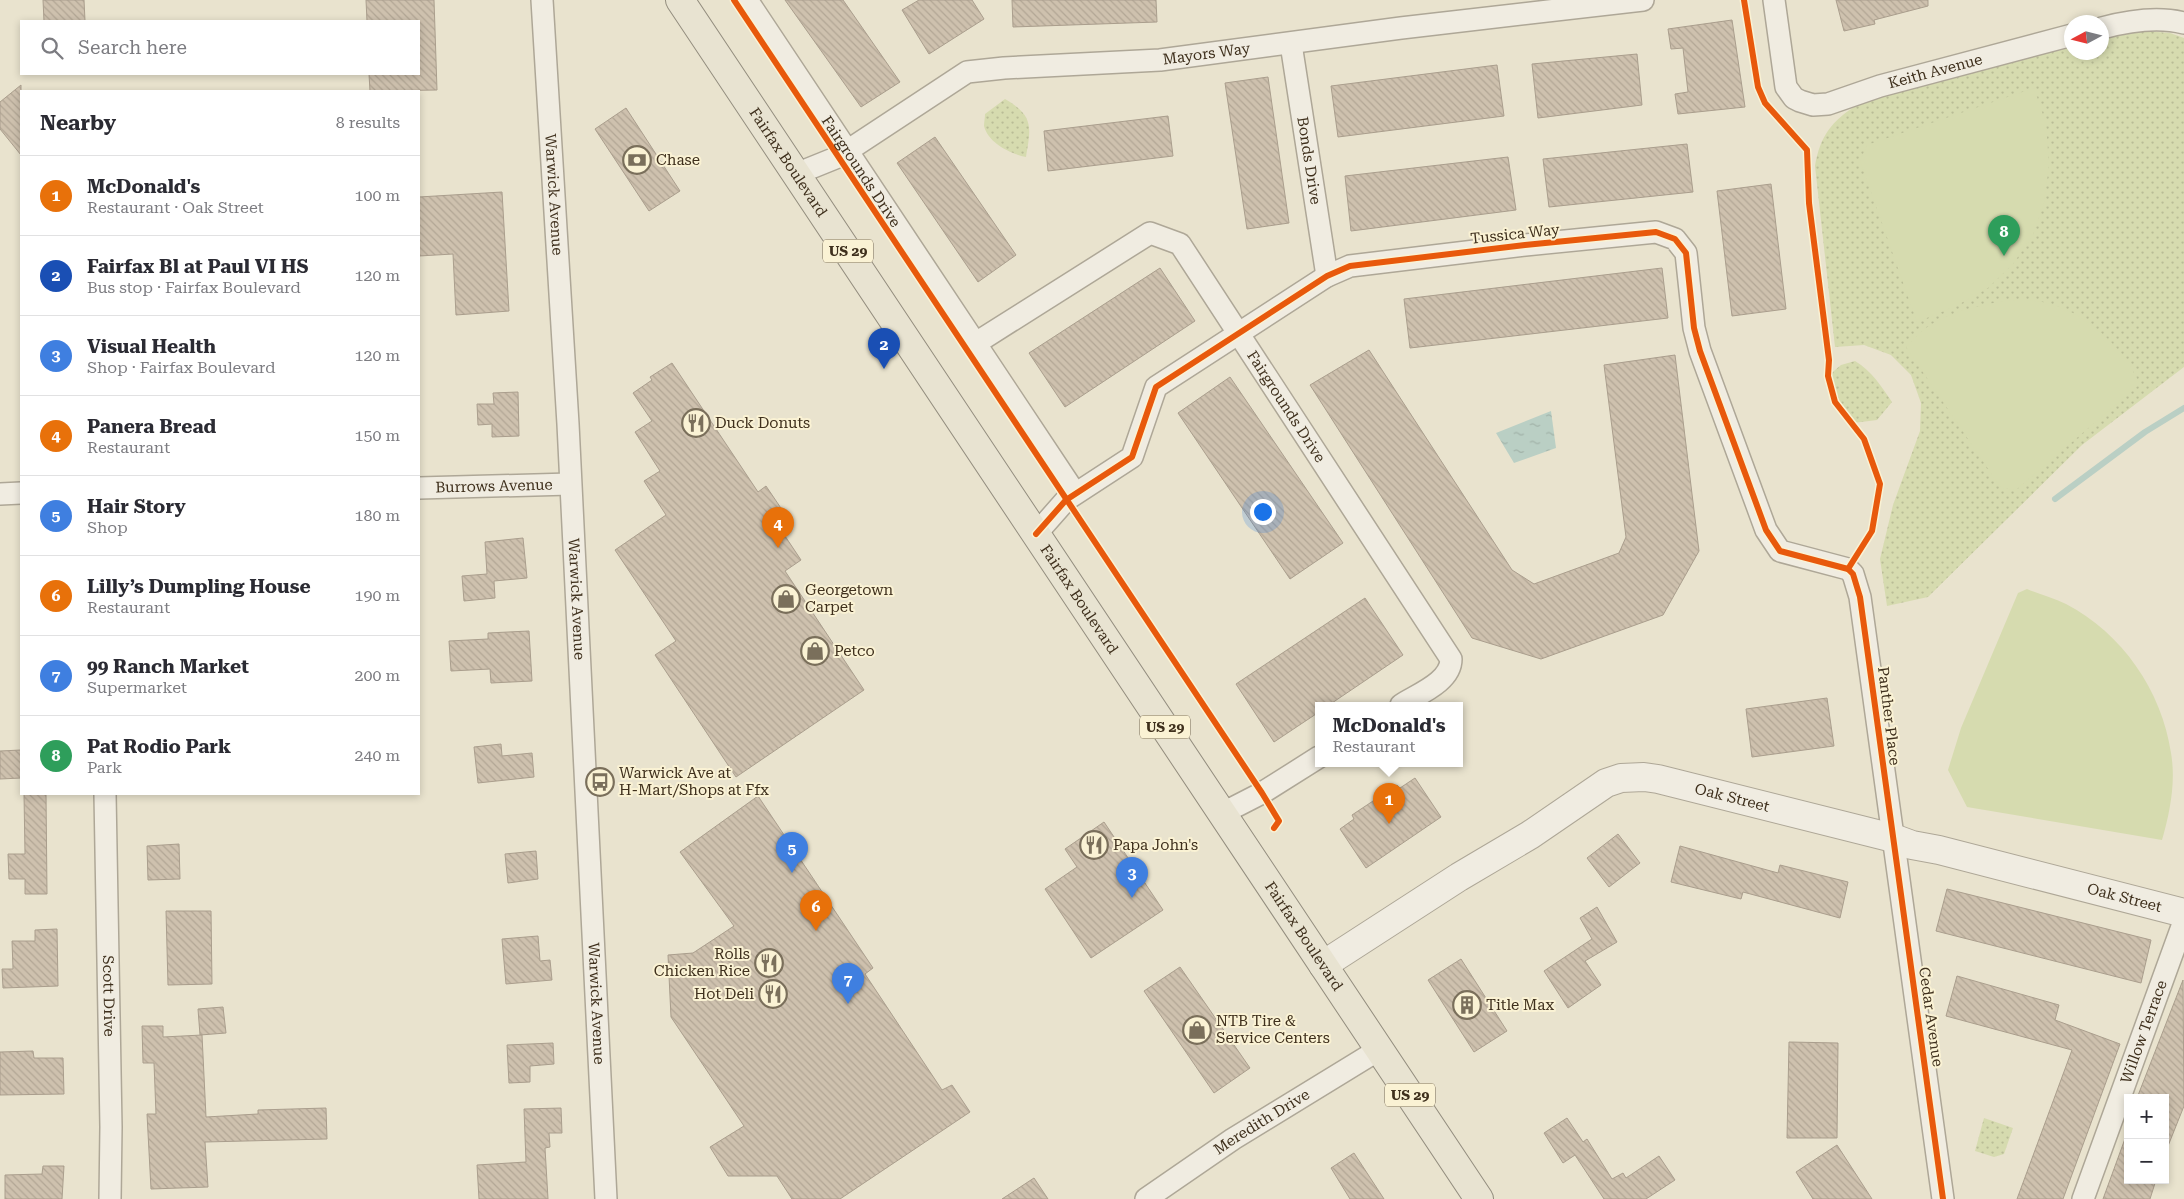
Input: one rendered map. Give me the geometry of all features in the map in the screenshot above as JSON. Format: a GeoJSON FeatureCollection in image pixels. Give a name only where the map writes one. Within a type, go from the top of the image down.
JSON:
{"type":"FeatureCollection","features":[{"type":"Feature","properties":{"kind":"main road","name":"Fairfax Boulevard"},"geometry":{"type":"LineString","coordinates":[[680,0],[1479,1199]]}},
{"type":"Feature","properties":{"kind":"street","name":"Warwick Avenue"},"geometry":{"type":"LineString","coordinates":[[542,0],[570,484],[606,1199]]}},
{"type":"Feature","properties":{"kind":"street","name":"Fairgrounds Drive"},"geometry":{"type":"LineString","coordinates":[[747,0],[1075,493]]}},
{"type":"Feature","properties":{"kind":"street","name":"Mayors Way"},"geometry":{"type":"LineString","coordinates":[[796,174],[838,157],[967,72],[1004,68],[1160,60],[1292,44],[1401,28],[1643,0]]}},
{"type":"Feature","properties":{"kind":"street","name":"Keith Avenue"},"geometry":{"type":"LineString","coordinates":[[1774,0],[1784,81],[1790,93],[1800,101],[1814,105],[1828,104],[1880,86],[2064,37]]}},
{"type":"Feature","properties":{"kind":"street"},"geometry":{"type":"LineString","coordinates":[[2109,27],[2142,20],[2184,23]]}},
{"type":"Feature","properties":{"kind":"street","name":"Bonds Drive"},"geometry":{"type":"LineString","coordinates":[[1292,44],[1327,276]]}},
{"type":"Feature","properties":{"kind":"street","name":"Tussica Way"},"geometry":{"type":"LineString","coordinates":[[1036,534],[1066,500],[1132,457],[1156,387],[1327,276],[1350,266],[1542,243],[1656,232],[1675,239],[1686,253],[1694,328],[1700,351],[1766,530],[1780,551],[1848,569],[1853,574],[1860,597]]}},
{"type":"Feature","properties":{"kind":"street","name":"Fairgrounds Drive"},"geometry":{"type":"LineString","coordinates":[[976,343],[1150,233],[1180,244],[1451,659],[1451,668],[1447,676],[1405,702]]}},
{"type":"Feature","properties":{"kind":"street","name":"Burrows Avenue"},"geometry":{"type":"LineString","coordinates":[[420,488],[570,484]]}},
{"type":"Feature","properties":{"kind":"street"},"geometry":{"type":"LineString","coordinates":[[0,494],[20,493]]}},
{"type":"Feature","properties":{"kind":"street","name":"Panther Place"},"geometry":{"type":"LineString","coordinates":[[1860,597],[1892,838]]}},
{"type":"Feature","properties":{"kind":"street"},"geometry":{"type":"LineString","coordinates":[[1223,813],[1262,793],[1315,760]]}},
{"type":"Feature","properties":{"kind":"street","name":"Oak Street"},"geometry":{"type":"LineString","coordinates":[[1324,965],[1459,877],[1530,835],[1606,783],[1627,776],[1658,779],[2184,913]]}},
{"type":"Feature","properties":{"kind":"street","name":"Scott Drive"},"geometry":{"type":"LineString","coordinates":[[105,795],[111,1117],[110,1199]]}},
{"type":"Feature","properties":{"kind":"street","name":"Cedar Avenue"},"geometry":{"type":"LineString","coordinates":[[1892,838],[1943,1199]]}},
{"type":"Feature","properties":{"kind":"street","name":"Willow Terrace"},"geometry":{"type":"LineString","coordinates":[[2083,1199],[2184,921]]}},
{"type":"Feature","properties":{"kind":"street","name":"Meredith Drive"},"geometry":{"type":"LineString","coordinates":[[1146,1199],[1233,1139],[1380,1049]]}},
{"type":"Feature","properties":{"kind":"green space"},"geometry":{"type":"Polygon","coordinates":[[[2144,31],[2170,33],[2184,38],[2184,367],[2082,445],[1928,597],[1887,606],[1880,559],[1893,505],[1920,431],[1921,403],[1911,375],[1891,355],[1864,345],[1835,347],[1815,166],[1820,146],[1824,137],[1841,116],[1870,98],[2064,49],[2064,60],[2109,60],[2109,38],[2144,31]]]}},
{"type":"Feature","properties":{"kind":"green space"},"geometry":{"type":"Polygon","coordinates":[[[2034,88],[2046,124],[2049,165],[2044,203],[2033,235],[2013,264],[1988,288],[1956,306],[1917,322],[1860,161],[1867,145],[2034,88]]]}},
{"type":"Feature","properties":{"kind":"green space"},"geometry":{"type":"Polygon","coordinates":[[[1005,99],[1026,117],[1029,138],[1026,157],[1001,147],[986,132],[984,126],[985,114],[1005,99]]]}},
{"type":"Feature","properties":{"kind":"green space"},"geometry":{"type":"Polygon","coordinates":[[[2008,300],[2048,303],[2061,307],[2085,320],[2116,347],[2140,384],[2016,490],[2001,488],[1906,347],[1923,330],[1945,317],[1965,310],[2008,300]]]}},
{"type":"Feature","properties":{"kind":"green space"},"geometry":{"type":"Polygon","coordinates":[[[1855,361],[1871,374],[1892,402],[1877,420],[1853,423],[1835,402],[1828,376],[1841,365],[1855,361]]]}},
{"type":"Feature","properties":{"kind":"green space"},"geometry":{"type":"Polygon","coordinates":[[[2027,589],[2066,604],[2086,616],[2105,631],[2136,666],[2149,686],[2166,730],[2173,775],[2171,797],[2162,840],[1967,807],[1948,770],[1961,728],[2018,593],[2027,589]]]}},
{"type":"Feature","properties":{"kind":"green space"},"geometry":{"type":"Polygon","coordinates":[[[1984,1118],[2013,1128],[2004,1154],[1994,1157],[1975,1151],[1984,1118]]]}},
{"type":"Feature","properties":{"kind":"water"},"geometry":{"type":"Polygon","coordinates":[[[1551,411],[1556,448],[1514,463],[1496,433],[1551,411]]]}},
{"type":"Feature","properties":{"kind":"building"},"geometry":{"type":"Polygon","coordinates":[[[43,0],[84,0],[85,20],[44,20],[43,0]]]}},
{"type":"Feature","properties":{"kind":"building"},"geometry":{"type":"Polygon","coordinates":[[[366,0],[434,0],[437,90],[370,90],[369,75],[420,75],[420,20],[367,20],[366,0]]]}},
{"type":"Feature","properties":{"kind":"building"},"geometry":{"type":"Polygon","coordinates":[[[785,0],[843,0],[900,82],[861,107],[785,0]]]}},
{"type":"Feature","properties":{"kind":"building"},"geometry":{"type":"Polygon","coordinates":[[[919,0],[972,0],[984,19],[929,54],[902,10],[919,0]]]}},
{"type":"Feature","properties":{"kind":"building"},"geometry":{"type":"Polygon","coordinates":[[[1012,0],[1156,0],[1157,22],[1013,27],[1012,0]]]}},
{"type":"Feature","properties":{"kind":"building"},"geometry":{"type":"Polygon","coordinates":[[[1836,0],[1928,0],[1928,6],[1874,20],[1875,24],[1844,31],[1836,0]]]}},
{"type":"Feature","properties":{"kind":"building"},"geometry":{"type":"Polygon","coordinates":[[[1732,20],[1745,107],[1678,114],[1675,94],[1688,92],[1683,48],[1671,49],[1668,29],[1732,20]]]}},
{"type":"Feature","properties":{"kind":"building"},"geometry":{"type":"Polygon","coordinates":[[[1637,54],[1642,105],[1538,118],[1532,64],[1637,54]]]}},
{"type":"Feature","properties":{"kind":"building"},"geometry":{"type":"Polygon","coordinates":[[[1497,65],[1504,116],[1338,137],[1331,86],[1497,65]]]}},
{"type":"Feature","properties":{"kind":"building"},"geometry":{"type":"Polygon","coordinates":[[[1268,77],[1289,223],[1247,229],[1225,83],[1268,77]]]}},
{"type":"Feature","properties":{"kind":"building"},"geometry":{"type":"Polygon","coordinates":[[[21,85],[20,154],[0,129],[0,102],[21,85]]]}},
{"type":"Feature","properties":{"kind":"building","name":"Chase"},"geometry":{"type":"Polygon","coordinates":[[[626,108],[680,191],[649,211],[595,129],[626,108]]]}},
{"type":"Feature","properties":{"kind":"building"},"geometry":{"type":"Polygon","coordinates":[[[1168,116],[1173,156],[1048,171],[1044,131],[1168,116]]]}},
{"type":"Feature","properties":{"kind":"building"},"geometry":{"type":"Polygon","coordinates":[[[935,137],[1016,255],[978,282],[897,163],[935,137]]]}},
{"type":"Feature","properties":{"kind":"building"},"geometry":{"type":"Polygon","coordinates":[[[1687,144],[1693,192],[1549,207],[1543,159],[1687,144]]]}},
{"type":"Feature","properties":{"kind":"building"},"geometry":{"type":"Polygon","coordinates":[[[1508,157],[1516,210],[1351,231],[1345,176],[1508,157]]]}},
{"type":"Feature","properties":{"kind":"building"},"geometry":{"type":"Polygon","coordinates":[[[1771,184],[1786,309],[1732,316],[1717,191],[1771,184]]]}},
{"type":"Feature","properties":{"kind":"building"},"geometry":{"type":"Polygon","coordinates":[[[502,192],[509,311],[456,315],[453,254],[420,256],[420,197],[502,192]]]}},
{"type":"Feature","properties":{"kind":"building"},"geometry":{"type":"Polygon","coordinates":[[[1160,268],[1195,321],[1065,407],[1029,353],[1160,268]]]}},
{"type":"Feature","properties":{"kind":"building"},"geometry":{"type":"Polygon","coordinates":[[[1662,268],[1668,318],[1410,348],[1404,299],[1662,268]]]}},
{"type":"Feature","properties":{"kind":"building"},"geometry":{"type":"Polygon","coordinates":[[[1369,350],[1512,570],[1534,584],[1619,553],[1626,537],[1604,365],[1675,355],[1699,551],[1663,615],[1541,659],[1472,638],[1310,385],[1369,350]]]}},
{"type":"Feature","properties":{"kind":"building"},"geometry":{"type":"Polygon","coordinates":[[[672,363],[758,492],[766,486],[789,520],[779,527],[801,560],[785,571],[864,690],[736,777],[655,655],[676,641],[615,550],[666,515],[644,481],[660,471],[635,432],[652,421],[633,393],[652,380],[650,377],[672,363]]]}},
{"type":"Feature","properties":{"kind":"building"},"geometry":{"type":"Polygon","coordinates":[[[1230,377],[1343,543],[1290,579],[1178,413],[1230,377]]]}},
{"type":"Feature","properties":{"kind":"building"},"geometry":{"type":"Polygon","coordinates":[[[518,392],[519,436],[492,437],[492,424],[478,425],[477,404],[494,404],[493,393],[518,392]]]}},
{"type":"Feature","properties":{"kind":"building"},"geometry":{"type":"Polygon","coordinates":[[[523,538],[527,578],[494,581],[495,598],[464,601],[462,576],[487,574],[485,542],[523,538]]]}},
{"type":"Feature","properties":{"kind":"building"},"geometry":{"type":"Polygon","coordinates":[[[1365,598],[1403,655],[1333,702],[1315,702],[1315,715],[1274,742],[1236,684],[1365,598]]]}},
{"type":"Feature","properties":{"kind":"building"},"geometry":{"type":"Polygon","coordinates":[[[529,631],[532,681],[491,683],[490,669],[451,671],[449,641],[488,639],[488,633],[529,631]]]}},
{"type":"Feature","properties":{"kind":"building"},"geometry":{"type":"Polygon","coordinates":[[[1827,698],[1834,746],[1752,757],[1746,709],[1827,698]]]}},
{"type":"Feature","properties":{"kind":"building"},"geometry":{"type":"Polygon","coordinates":[[[501,744],[502,756],[532,753],[534,777],[478,783],[474,747],[501,744]]]}},
{"type":"Feature","properties":{"kind":"building"},"geometry":{"type":"Polygon","coordinates":[[[20,750],[20,778],[0,779],[0,751],[20,750]]]}},
{"type":"Feature","properties":{"kind":"building"},"geometry":{"type":"Polygon","coordinates":[[[1415,778],[1441,817],[1366,868],[1340,829],[1354,819],[1352,815],[1397,785],[1400,788],[1415,778]]]}},
{"type":"Feature","properties":{"kind":"building"},"geometry":{"type":"Polygon","coordinates":[[[24,795],[46,795],[47,894],[25,894],[25,879],[9,879],[8,854],[25,854],[24,795]]]}},
{"type":"Feature","properties":{"kind":"building"},"geometry":{"type":"Polygon","coordinates":[[[758,796],[873,968],[865,974],[942,1090],[952,1085],[970,1112],[840,1199],[792,1199],[777,1176],[728,1176],[710,1147],[744,1126],[671,1017],[668,955],[693,953],[734,926],[680,852],[758,796]]]}},
{"type":"Feature","properties":{"kind":"building"},"geometry":{"type":"Polygon","coordinates":[[[1104,822],[1163,910],[1091,958],[1045,889],[1077,867],[1065,849],[1104,822]]]}},
{"type":"Feature","properties":{"kind":"building"},"geometry":{"type":"Polygon","coordinates":[[[1618,834],[1640,863],[1609,887],[1587,858],[1618,834]]]}},
{"type":"Feature","properties":{"kind":"building"},"geometry":{"type":"Polygon","coordinates":[[[179,844],[180,879],[148,880],[147,846],[179,844]]]}},
{"type":"Feature","properties":{"kind":"building"},"geometry":{"type":"Polygon","coordinates":[[[1680,846],[1778,873],[1780,865],[1848,882],[1840,918],[1743,892],[1741,899],[1671,882],[1680,846]]]}},
{"type":"Feature","properties":{"kind":"building"},"geometry":{"type":"Polygon","coordinates":[[[536,851],[538,879],[508,883],[505,854],[536,851]]]}},
{"type":"Feature","properties":{"kind":"building"},"geometry":{"type":"Polygon","coordinates":[[[1947,889],[2151,940],[2141,983],[1936,931],[1947,889]]]}},
{"type":"Feature","properties":{"kind":"building"},"geometry":{"type":"Polygon","coordinates":[[[1597,907],[1617,942],[1585,961],[1601,985],[1568,1008],[1544,971],[1592,939],[1580,918],[1597,907]]]}},
{"type":"Feature","properties":{"kind":"building"},"geometry":{"type":"Polygon","coordinates":[[[166,911],[211,911],[212,984],[168,985],[166,911]]]}},
{"type":"Feature","properties":{"kind":"building"},"geometry":{"type":"Polygon","coordinates":[[[57,929],[58,986],[3,988],[2,969],[13,969],[12,941],[35,941],[35,930],[57,929]]]}},
{"type":"Feature","properties":{"kind":"building"},"geometry":{"type":"Polygon","coordinates":[[[538,936],[540,961],[550,960],[552,980],[506,984],[502,939],[538,936]]]}},
{"type":"Feature","properties":{"kind":"building","name":"Title Max"},"geometry":{"type":"Polygon","coordinates":[[[1461,959],[1507,1031],[1474,1052],[1428,980],[1461,959]]]}},
{"type":"Feature","properties":{"kind":"building","name":"NTB Tire & Service Centers"},"geometry":{"type":"Polygon","coordinates":[[[1180,967],[1250,1068],[1214,1093],[1144,991],[1180,967]]]}},
{"type":"Feature","properties":{"kind":"building"},"geometry":{"type":"Polygon","coordinates":[[[1957,976],[2059,1005],[2055,1020],[2120,1044],[2063,1199],[2017,1199],[2072,1050],[1946,1016],[1957,976]]]}},
{"type":"Feature","properties":{"kind":"building"},"geometry":{"type":"Polygon","coordinates":[[[2183,980],[2184,1106],[2169,1144],[2169,1094],[2139,1094],[2183,980]]]}},
{"type":"Feature","properties":{"kind":"building"},"geometry":{"type":"Polygon","coordinates":[[[223,1007],[226,1033],[200,1035],[198,1009],[223,1007]]]}},
{"type":"Feature","properties":{"kind":"building"},"geometry":{"type":"Polygon","coordinates":[[[142,1026],[163,1026],[163,1037],[202,1035],[206,1117],[258,1114],[258,1110],[326,1108],[327,1139],[205,1142],[208,1187],[151,1189],[147,1114],[156,1114],[154,1063],[143,1063],[142,1026]]]}},
{"type":"Feature","properties":{"kind":"building"},"geometry":{"type":"Polygon","coordinates":[[[1789,1042],[1838,1043],[1837,1138],[1787,1138],[1789,1042]]]}},
{"type":"Feature","properties":{"kind":"building"},"geometry":{"type":"Polygon","coordinates":[[[553,1043],[554,1064],[530,1066],[530,1082],[509,1083],[507,1045],[553,1043]]]}},
{"type":"Feature","properties":{"kind":"building"},"geometry":{"type":"Polygon","coordinates":[[[33,1051],[34,1058],[63,1058],[64,1094],[0,1095],[0,1052],[33,1051]]]}},
{"type":"Feature","properties":{"kind":"building"},"geometry":{"type":"Polygon","coordinates":[[[561,1108],[562,1133],[549,1133],[550,1147],[545,1148],[548,1199],[479,1199],[477,1165],[526,1162],[524,1109],[561,1108]]]}},
{"type":"Feature","properties":{"kind":"building"},"geometry":{"type":"Polygon","coordinates":[[[1567,1118],[1583,1142],[1587,1139],[1612,1179],[1623,1173],[1626,1178],[1659,1156],[1675,1180],[1646,1199],[1604,1199],[1575,1155],[1563,1163],[1544,1133],[1567,1118]]]}},
{"type":"Feature","properties":{"kind":"building"},"geometry":{"type":"Polygon","coordinates":[[[2124,1141],[2124,1184],[2155,1184],[2150,1199],[2103,1199],[2124,1141]]]}},
{"type":"Feature","properties":{"kind":"building"},"geometry":{"type":"Polygon","coordinates":[[[1837,1145],[1872,1199],[1813,1199],[1796,1172],[1837,1145]]]}},
{"type":"Feature","properties":{"kind":"building"},"geometry":{"type":"Polygon","coordinates":[[[1354,1153],[1384,1199],[1350,1199],[1331,1168],[1354,1153]]]}},
{"type":"Feature","properties":{"kind":"building"},"geometry":{"type":"Polygon","coordinates":[[[43,1166],[64,1166],[62,1199],[5,1199],[5,1175],[42,1174],[43,1166]]]}},
{"type":"Feature","properties":{"kind":"building"},"geometry":{"type":"Polygon","coordinates":[[[1034,1178],[1048,1199],[1002,1199],[1034,1178]]]}},
{"type":"Feature","properties":{"kind":"waterway"},"geometry":{"type":"LineString","coordinates":[[2055,499],[2145,432],[2184,408]]}},
{"type":"Feature","properties":{"kind":"cycle path"},"geometry":{"type":"LineString","coordinates":[[734,0],[1262,793],[1279,821],[1274,828]]}},
{"type":"Feature","properties":{"kind":"cycle path"},"geometry":{"type":"LineString","coordinates":[[1744,0],[1758,87],[1765,103],[1807,150],[1809,203],[1829,360],[1828,376],[1835,402],[1864,439],[1880,484],[1872,531],[1848,569]]}},
{"type":"Feature","properties":{"kind":"cycle path"},"geometry":{"type":"LineString","coordinates":[[1036,534],[1066,500],[1132,457],[1156,387],[1327,276],[1350,266],[1525,245],[1656,232],[1675,239],[1686,253],[1694,328],[1700,351],[1766,530],[1780,551],[1848,569],[1853,574],[1860,597],[1943,1199]]}},
{"type":"Feature","properties":{"kind":"place","name":"Chase"},"geometry":{"type":"Point","coordinates":[637,160]}},
{"type":"Feature","properties":{"kind":"place","name":"Pat Rodio Park"},"geometry":{"type":"Point","coordinates":[2004,256]}},
{"type":"Feature","properties":{"kind":"place","name":"Fairfax Bl at Paul VI HS"},"geometry":{"type":"Point","coordinates":[884,369]}},
{"type":"Feature","properties":{"kind":"place","name":"Duck Donuts"},"geometry":{"type":"Point","coordinates":[696,423]}},
{"type":"Feature","properties":{"kind":"place","name":"Panera Bread"},"geometry":{"type":"Point","coordinates":[778,548]}},
{"type":"Feature","properties":{"kind":"place","name":"Georgetown Carpet"},"geometry":{"type":"Point","coordinates":[786,599]}},
{"type":"Feature","properties":{"kind":"place","name":"Petco"},"geometry":{"type":"Point","coordinates":[815,651]}},
{"type":"Feature","properties":{"kind":"place","name":"Warwick Ave at H-Mart/Shops at Ffx"},"geometry":{"type":"Point","coordinates":[600,782]}},
{"type":"Feature","properties":{"kind":"place","name":"McDonald's"},"geometry":{"type":"Point","coordinates":[1389,824]}},
{"type":"Feature","properties":{"kind":"place","name":"Papa John's"},"geometry":{"type":"Point","coordinates":[1094,845]}},
{"type":"Feature","properties":{"kind":"place","name":"Hair Story"},"geometry":{"type":"Point","coordinates":[792,873]}},
{"type":"Feature","properties":{"kind":"place","name":"Visual Health"},"geometry":{"type":"Point","coordinates":[1132,898]}},
{"type":"Feature","properties":{"kind":"place","name":"Lilly’s Dumpling House"},"geometry":{"type":"Point","coordinates":[816,931]}},
{"type":"Feature","properties":{"kind":"place","name":"Rolls Chicken Rice"},"geometry":{"type":"Point","coordinates":[769,963]}},
{"type":"Feature","properties":{"kind":"place","name":"Hot Deli"},"geometry":{"type":"Point","coordinates":[773,994]}},
{"type":"Feature","properties":{"kind":"place","name":"99 Ranch Market"},"geometry":{"type":"Point","coordinates":[848,1004]}},
{"type":"Feature","properties":{"kind":"place","name":"Title Max"},"geometry":{"type":"Point","coordinates":[1467,1005]}},
{"type":"Feature","properties":{"kind":"place","name":"NTB Tire & Service Centers"},"geometry":{"type":"Point","coordinates":[1197,1030]}}]}
